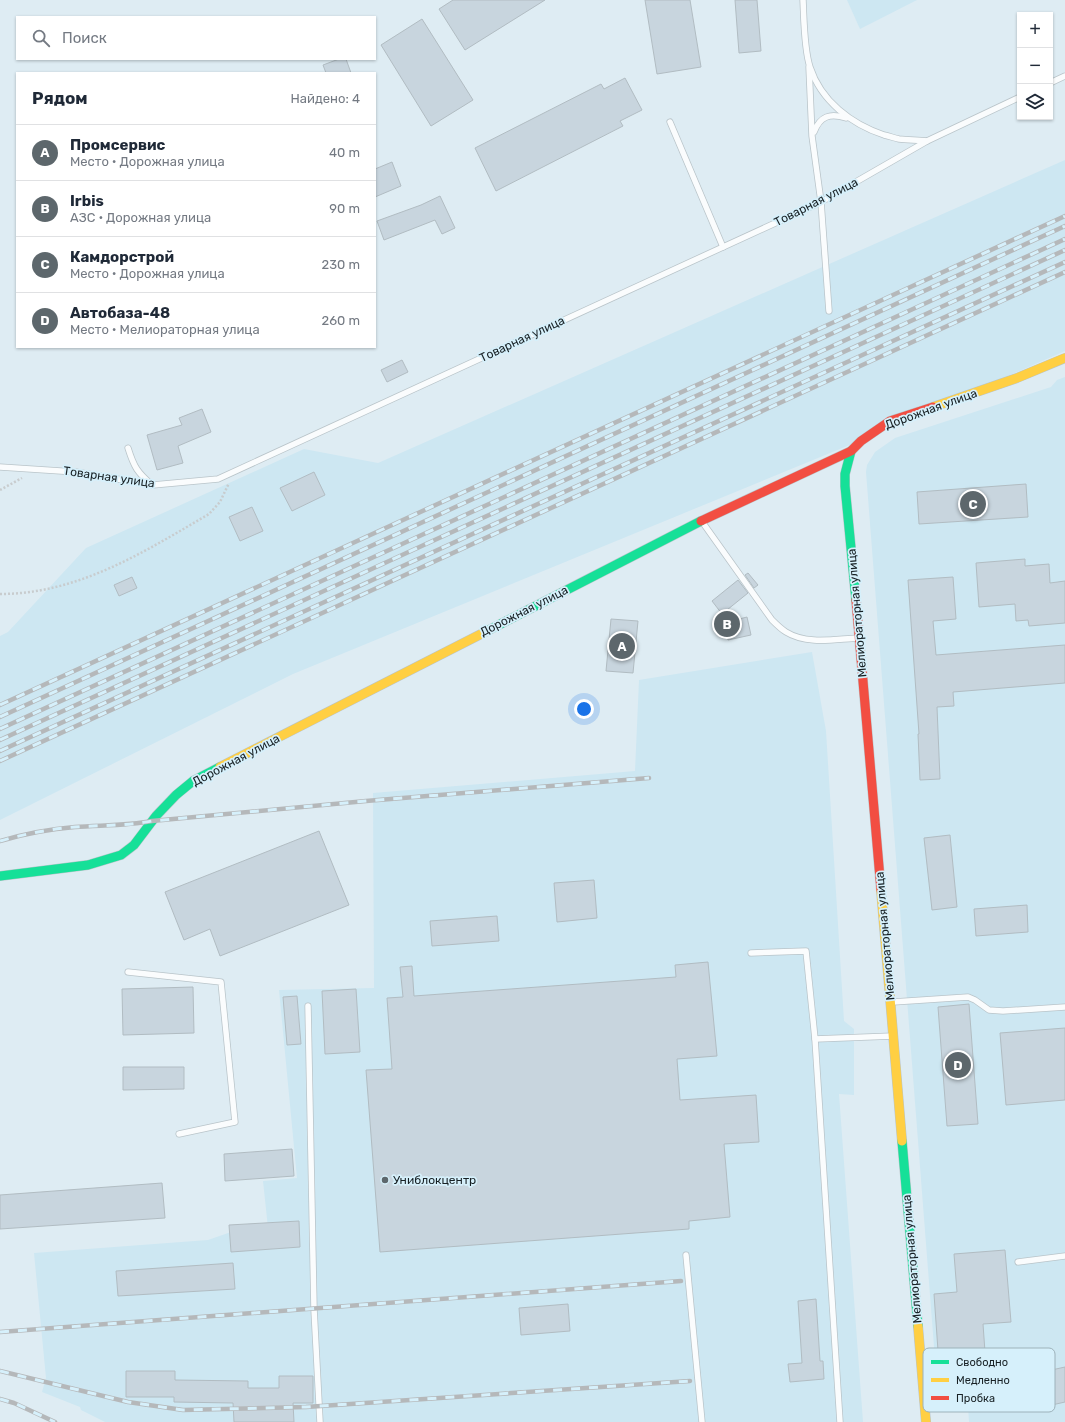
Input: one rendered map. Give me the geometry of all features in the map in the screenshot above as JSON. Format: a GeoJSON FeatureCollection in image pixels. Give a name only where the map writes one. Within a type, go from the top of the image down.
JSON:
{"type":"FeatureCollection","features":[{"type":"Feature","properties":{"kind":"street","name":"Дорожная улица"},"geometry":{"type":"LineString","coordinates":[[0,876],[106,861],[118,857],[130,849],[165,805],[177,793],[193,781],[701,521],[851,451],[861,441],[890,421],[1017,378],[1065,358]]}},
{"type":"Feature","properties":{"kind":"street","name":"Мелиораторная улица"},"geometry":{"type":"LineString","coordinates":[[851,451],[845,474],[845,486],[860,638],[923,1387]]}},
{"type":"Feature","properties":{"kind":"street","name":"Мелиораторная улица"},"geometry":{"type":"LineString","coordinates":[[925,1412],[926,1422]]}},
{"type":"Feature","properties":{"kind":"lane"},"geometry":{"type":"LineString","coordinates":[[803,0],[809,67],[812,136],[821,202],[829,311]]}},
{"type":"Feature","properties":{"kind":"lane"},"geometry":{"type":"LineString","coordinates":[[809,67],[818,85],[831,104],[850,119],[875,132],[898,139],[927,141]]}},
{"type":"Feature","properties":{"kind":"lane"},"geometry":{"type":"LineString","coordinates":[[1053,82],[1065,76]]}},
{"type":"Feature","properties":{"kind":"lane","name":"Товарная улица"},"geometry":{"type":"LineString","coordinates":[[0,467],[76,472],[153,485],[218,479],[821,202],[927,141],[1017,99]]}},
{"type":"Feature","properties":{"kind":"lane"},"geometry":{"type":"LineString","coordinates":[[812,136],[817,124],[826,117],[838,116],[850,119]]}},
{"type":"Feature","properties":{"kind":"lane"},"geometry":{"type":"LineString","coordinates":[[670,122],[723,247]]}},
{"type":"Feature","properties":{"kind":"lane"},"geometry":{"type":"LineString","coordinates":[[128,448],[132,462],[139,473],[153,485]]}},
{"type":"Feature","properties":{"kind":"lane"},"geometry":{"type":"LineString","coordinates":[[701,521],[772,620],[781,628],[794,636],[803,639],[860,638]]}},
{"type":"Feature","properties":{"kind":"lane"},"geometry":{"type":"LineString","coordinates":[[751,953],[806,951],[815,1039],[840,1422]]}},
{"type":"Feature","properties":{"kind":"lane"},"geometry":{"type":"LineString","coordinates":[[128,972],[221,982],[235,1122],[179,1134]]}},
{"type":"Feature","properties":{"kind":"lane"},"geometry":{"type":"LineString","coordinates":[[890,1002],[968,998],[975,1000],[989,1010],[1003,1011],[1065,1007]]}},
{"type":"Feature","properties":{"kind":"lane"},"geometry":{"type":"LineString","coordinates":[[308,1006],[314,1309],[320,1422]]}},
{"type":"Feature","properties":{"kind":"lane"},"geometry":{"type":"LineString","coordinates":[[815,1039],[893,1036]]}},
{"type":"Feature","properties":{"kind":"lane"},"geometry":{"type":"LineString","coordinates":[[686,1255],[702,1422]]}},
{"type":"Feature","properties":{"kind":"lane"},"geometry":{"type":"LineString","coordinates":[[1018,1262],[1065,1256]]}},
{"type":"Feature","properties":{"kind":"path"},"geometry":{"type":"LineString","coordinates":[[0,490],[41,470]]}},
{"type":"Feature","properties":{"kind":"path"},"geometry":{"type":"LineString","coordinates":[[0,594],[35,591],[84,579],[126,561],[209,514],[220,502],[236,470]]}},
{"type":"Feature","properties":{"kind":"shaded area"},"geometry":{"type":"Polygon","coordinates":[[[847,0],[917,0],[860,29],[847,0]]]}},
{"type":"Feature","properties":{"kind":"shaded area"},"geometry":{"type":"Polygon","coordinates":[[[1065,160],[1065,351],[852,444],[293,674],[0,820],[0,636],[8,632],[86,548],[304,449],[378,463],[1065,160]]]}},
{"type":"Feature","properties":{"kind":"shaded area"},"geometry":{"type":"Polygon","coordinates":[[[1065,377],[1065,1422],[969,1422],[968,1412],[1055,1412],[1055,1348],[934,1348],[866,472],[867,465],[875,452],[895,438],[1051,387],[1057,380],[1065,377]]]}},
{"type":"Feature","properties":{"kind":"shaded area"},"geometry":{"type":"Polygon","coordinates":[[[812,652],[826,731],[844,1021],[854,1029],[854,1095],[839,1094],[863,1422],[105,1422],[81,1410],[80,1407],[42,1392],[46,1378],[34,1253],[208,1240],[231,1232],[268,1228],[263,1181],[297,1178],[279,990],[374,988],[373,793],[635,771],[639,680],[812,652]]]}},
{"type":"Feature","properties":{"kind":"building"},"geometry":{"type":"Polygon","coordinates":[[[453,0],[545,0],[465,50],[439,9],[453,0]]]}},
{"type":"Feature","properties":{"kind":"building"},"geometry":{"type":"Polygon","coordinates":[[[645,0],[690,0],[701,67],[657,74],[645,0]]]}},
{"type":"Feature","properties":{"kind":"building"},"geometry":{"type":"Polygon","coordinates":[[[735,0],[757,0],[761,51],[739,53],[735,0]]]}},
{"type":"Feature","properties":{"kind":"building"},"geometry":{"type":"Polygon","coordinates":[[[422,19],[473,100],[431,126],[381,45],[422,19]]]}},
{"type":"Feature","properties":{"kind":"building"},"geometry":{"type":"Polygon","coordinates":[[[336,60],[346,60],[351,72],[326,72],[323,65],[336,60]]]}},
{"type":"Feature","properties":{"kind":"building"},"geometry":{"type":"Polygon","coordinates":[[[625,78],[642,110],[620,121],[623,126],[496,191],[475,148],[601,84],[604,89],[625,78]]]}},
{"type":"Feature","properties":{"kind":"building"},"geometry":{"type":"Polygon","coordinates":[[[392,162],[401,186],[376,197],[376,169],[392,162]]]}},
{"type":"Feature","properties":{"kind":"building"},"geometry":{"type":"Polygon","coordinates":[[[440,196],[455,228],[442,234],[435,220],[384,240],[377,221],[421,205],[440,196]]]}},
{"type":"Feature","properties":{"kind":"building"},"geometry":{"type":"Polygon","coordinates":[[[402,360],[408,372],[387,382],[381,370],[402,360]]]}},
{"type":"Feature","properties":{"kind":"building"},"geometry":{"type":"Polygon","coordinates":[[[202,409],[211,432],[178,446],[183,463],[157,470],[147,435],[182,425],[179,418],[202,409]]]}},
{"type":"Feature","properties":{"kind":"building"},"geometry":{"type":"Polygon","coordinates":[[[314,472],[325,495],[292,511],[280,488],[314,472]]]}},
{"type":"Feature","properties":{"kind":"building"},"geometry":{"type":"Polygon","coordinates":[[[1026,484],[1028,517],[919,524],[917,492],[1026,484]]]}},
{"type":"Feature","properties":{"kind":"building"},"geometry":{"type":"Polygon","coordinates":[[[252,507],[263,531],[240,541],[229,517],[252,507]]]}},
{"type":"Feature","properties":{"kind":"building"},"geometry":{"type":"Polygon","coordinates":[[[1025,559],[1025,566],[1049,564],[1050,583],[1065,581],[1065,623],[1029,626],[1028,620],[1016,621],[1015,604],[979,607],[976,563],[1025,559]]]}},
{"type":"Feature","properties":{"kind":"building"},"geometry":{"type":"Polygon","coordinates":[[[748,573],[758,585],[754,588],[745,575],[748,573]]]}},
{"type":"Feature","properties":{"kind":"building"},"geometry":{"type":"Polygon","coordinates":[[[132,577],[137,588],[119,596],[114,585],[132,577]]]}},
{"type":"Feature","properties":{"kind":"building"},"geometry":{"type":"Polygon","coordinates":[[[953,577],[956,619],[933,621],[936,655],[1065,645],[1065,683],[953,692],[954,706],[937,707],[940,779],[920,780],[919,734],[908,580],[953,577]]]}},
{"type":"Feature","properties":{"kind":"building"},"geometry":{"type":"Polygon","coordinates":[[[738,580],[748,593],[722,614],[712,601],[738,580]]]}},
{"type":"Feature","properties":{"kind":"building"},"geometry":{"type":"Polygon","coordinates":[[[747,617],[751,635],[728,640],[724,623],[747,617]]]}},
{"type":"Feature","properties":{"kind":"building"},"geometry":{"type":"Polygon","coordinates":[[[611,619],[638,621],[633,673],[606,671],[611,619]]]}},
{"type":"Feature","properties":{"kind":"building"},"geometry":{"type":"Polygon","coordinates":[[[319,831],[349,905],[220,956],[210,929],[184,940],[165,892],[319,831]]]}},
{"type":"Feature","properties":{"kind":"building"},"geometry":{"type":"Polygon","coordinates":[[[950,835],[957,907],[932,910],[924,838],[950,835]]]}},
{"type":"Feature","properties":{"kind":"building"},"geometry":{"type":"Polygon","coordinates":[[[594,880],[597,918],[557,922],[554,883],[594,880]]]}},
{"type":"Feature","properties":{"kind":"building"},"geometry":{"type":"Polygon","coordinates":[[[1027,905],[1028,932],[976,936],[974,909],[1027,905]]]}},
{"type":"Feature","properties":{"kind":"building"},"geometry":{"type":"Polygon","coordinates":[[[497,916],[499,941],[432,946],[430,921],[497,916]]]}},
{"type":"Feature","properties":{"kind":"building"},"geometry":{"type":"Polygon","coordinates":[[[708,962],[717,1056],[677,1059],[680,1100],[756,1095],[759,1142],[724,1144],[730,1217],[689,1221],[689,1229],[380,1252],[366,1070],[392,1069],[387,998],[403,997],[400,967],[412,966],[414,996],[676,977],[675,965],[708,962]]]}},
{"type":"Feature","properties":{"kind":"building"},"geometry":{"type":"Polygon","coordinates":[[[193,987],[194,1033],[123,1035],[122,989],[193,987]]]}},
{"type":"Feature","properties":{"kind":"building"},"geometry":{"type":"Polygon","coordinates":[[[356,989],[360,1052],[325,1054],[322,991],[356,989]]]}},
{"type":"Feature","properties":{"kind":"building"},"geometry":{"type":"Polygon","coordinates":[[[297,996],[301,1044],[287,1045],[283,997],[297,996]]]}},
{"type":"Feature","properties":{"kind":"building"},"geometry":{"type":"Polygon","coordinates":[[[969,1004],[978,1124],[947,1126],[938,1007],[969,1004]]]}},
{"type":"Feature","properties":{"kind":"building"},"geometry":{"type":"Polygon","coordinates":[[[1065,1028],[1065,1100],[1006,1105],[1000,1033],[1065,1028]]]}},
{"type":"Feature","properties":{"kind":"building"},"geometry":{"type":"Polygon","coordinates":[[[123,1067],[184,1067],[184,1089],[123,1090],[123,1067]]]}},
{"type":"Feature","properties":{"kind":"building"},"geometry":{"type":"Polygon","coordinates":[[[292,1149],[294,1176],[225,1181],[224,1154],[292,1149]]]}},
{"type":"Feature","properties":{"kind":"building"},"geometry":{"type":"Polygon","coordinates":[[[162,1183],[165,1218],[0,1229],[0,1195],[162,1183]]]}},
{"type":"Feature","properties":{"kind":"building"},"geometry":{"type":"Polygon","coordinates":[[[299,1221],[300,1247],[231,1252],[229,1225],[299,1221]]]}},
{"type":"Feature","properties":{"kind":"building"},"geometry":{"type":"Polygon","coordinates":[[[1005,1250],[1011,1322],[983,1324],[985,1348],[938,1348],[934,1294],[957,1292],[954,1254],[1005,1250]]]}},
{"type":"Feature","properties":{"kind":"building"},"geometry":{"type":"Polygon","coordinates":[[[233,1263],[235,1289],[118,1296],[116,1271],[233,1263]]]}},
{"type":"Feature","properties":{"kind":"building"},"geometry":{"type":"Polygon","coordinates":[[[816,1299],[820,1361],[823,1361],[824,1379],[790,1382],[788,1364],[802,1363],[798,1301],[816,1299]]]}},
{"type":"Feature","properties":{"kind":"building"},"geometry":{"type":"Polygon","coordinates":[[[568,1304],[570,1331],[521,1335],[519,1308],[568,1304]]]}},
{"type":"Feature","properties":{"kind":"building"},"geometry":{"type":"Polygon","coordinates":[[[1065,1367],[1065,1402],[1055,1404],[1055,1369],[1065,1367]]]}},
{"type":"Feature","properties":{"kind":"building"},"geometry":{"type":"Polygon","coordinates":[[[126,1371],[175,1371],[175,1380],[248,1381],[248,1388],[279,1388],[279,1376],[313,1376],[313,1403],[293,1403],[294,1422],[234,1422],[233,1403],[174,1402],[174,1397],[126,1397],[126,1371]]]}},
{"type":"Feature","properties":{"kind":"railway"},"geometry":{"type":"LineString","coordinates":[[0,705],[1065,216]]}},
{"type":"Feature","properties":{"kind":"railway"},"geometry":{"type":"LineString","coordinates":[[0,717],[1065,226]]}},
{"type":"Feature","properties":{"kind":"railway"},"geometry":{"type":"LineString","coordinates":[[0,729],[1065,239]]}},
{"type":"Feature","properties":{"kind":"railway"},"geometry":{"type":"LineString","coordinates":[[0,740],[1065,250]]}},
{"type":"Feature","properties":{"kind":"railway"},"geometry":{"type":"LineString","coordinates":[[0,751],[1065,262]]}},
{"type":"Feature","properties":{"kind":"railway"},"geometry":{"type":"LineString","coordinates":[[0,761],[1065,272]]}},
{"type":"Feature","properties":{"kind":"railway"},"geometry":{"type":"LineString","coordinates":[[0,841],[37,832],[85,826],[133,824],[366,801],[649,778]]}},
{"type":"Feature","properties":{"kind":"railway"},"geometry":{"type":"LineString","coordinates":[[0,1332],[681,1281]]}},
{"type":"Feature","properties":{"kind":"railway"},"geometry":{"type":"LineString","coordinates":[[0,1371],[128,1402],[183,1410],[306,1407],[690,1381]]}},
{"type":"Feature","properties":{"kind":"railway"},"geometry":{"type":"LineString","coordinates":[[0,1399],[14,1403],[55,1422]]}},
{"type":"Feature","properties":{"kind":"traffic: fast"},"geometry":{"type":"LineString","coordinates":[[851,451],[845,474],[845,486],[856,600]]}},
{"type":"Feature","properties":{"kind":"traffic: fast"},"geometry":{"type":"LineString","coordinates":[[487,631],[701,521]]}},
{"type":"Feature","properties":{"kind":"traffic: fast"},"geometry":{"type":"LineString","coordinates":[[0,876],[88,865],[121,855],[134,845],[156,816],[176,795],[193,781],[220,767]]}},
{"type":"Feature","properties":{"kind":"traffic: fast"},"geometry":{"type":"LineString","coordinates":[[902,1141],[918,1326]]}},
{"type":"Feature","properties":{"kind":"traffic: slow"},"geometry":{"type":"LineString","coordinates":[[933,407],[1017,378],[1065,358]]}},
{"type":"Feature","properties":{"kind":"traffic: slow"},"geometry":{"type":"LineString","coordinates":[[220,767],[487,631]]}},
{"type":"Feature","properties":{"kind":"traffic: slow"},"geometry":{"type":"LineString","coordinates":[[881,890],[902,1141]]}},
{"type":"Feature","properties":{"kind":"traffic: slow"},"geometry":{"type":"LineString","coordinates":[[918,1326],[923,1386]]}},
{"type":"Feature","properties":{"kind":"traffic: slow"},"geometry":{"type":"LineString","coordinates":[[925,1412],[926,1422]]}},
{"type":"Feature","properties":{"kind":"traffic: jam"},"geometry":{"type":"LineString","coordinates":[[701,521],[851,451],[861,441],[890,421],[933,407]]}},
{"type":"Feature","properties":{"kind":"traffic: jam"},"geometry":{"type":"LineString","coordinates":[[856,600],[881,890]]}},
{"type":"Feature","properties":{"kind":"place","name":"Камдорстрой"},"geometry":{"type":"Point","coordinates":[973,504]}},
{"type":"Feature","properties":{"kind":"place","name":"Irbis"},"geometry":{"type":"Point","coordinates":[727,624]}},
{"type":"Feature","properties":{"kind":"place","name":"Промсервис"},"geometry":{"type":"Point","coordinates":[622,646]}},
{"type":"Feature","properties":{"kind":"place","name":"Автобаза-48"},"geometry":{"type":"Point","coordinates":[958,1065]}},
{"type":"Feature","properties":{"kind":"place","name":"Униблокцентр"},"geometry":{"type":"Point","coordinates":[385,1180]}}]}
